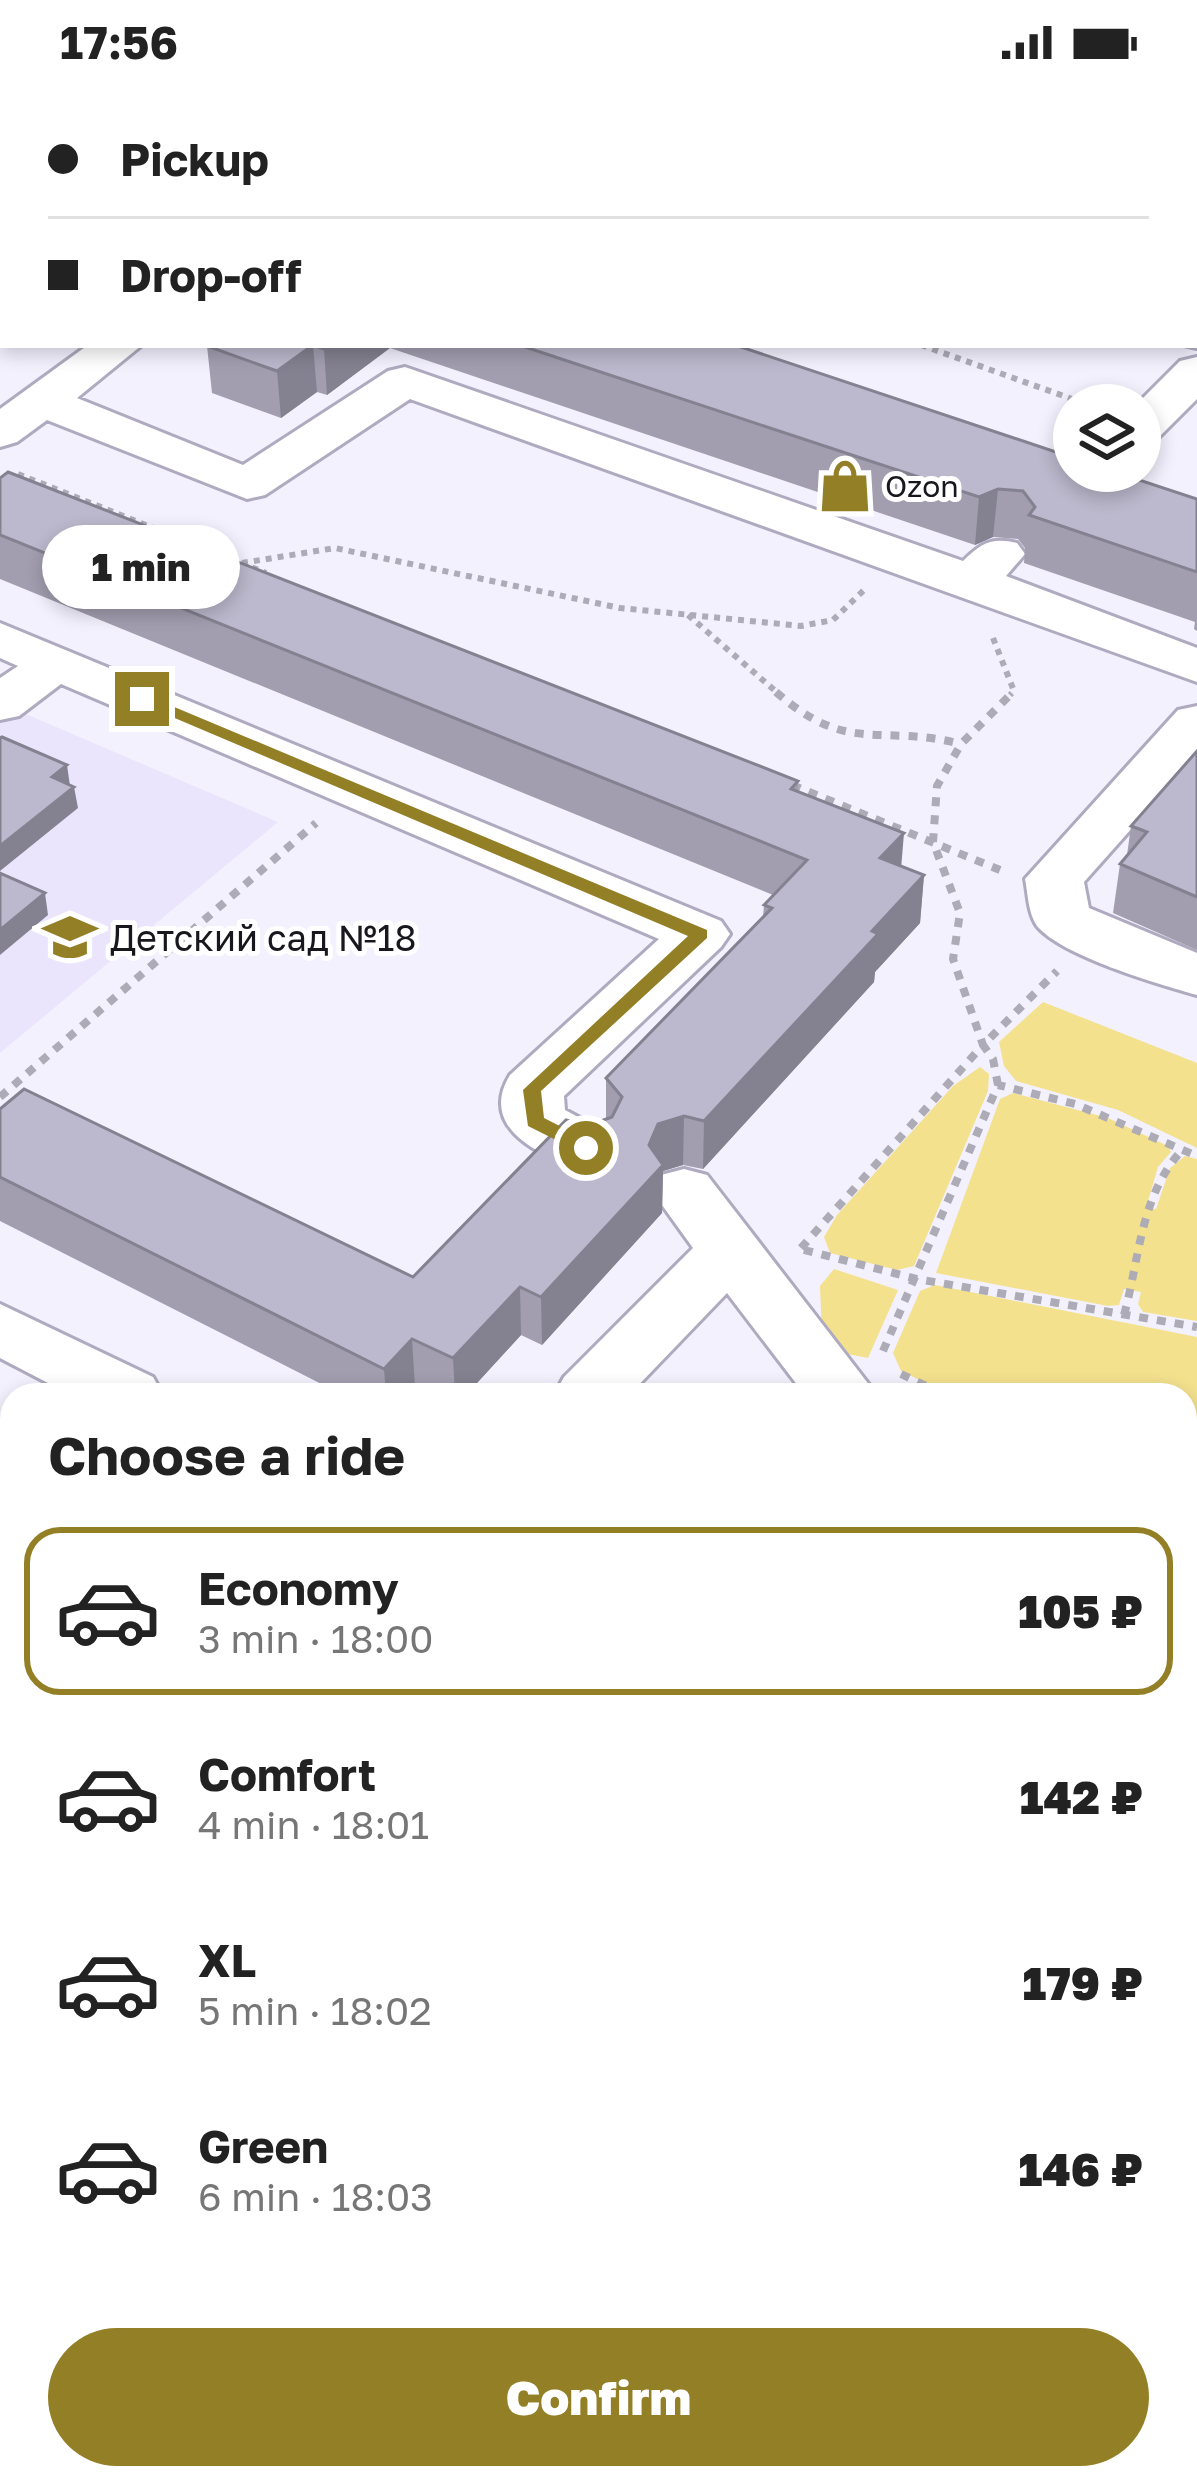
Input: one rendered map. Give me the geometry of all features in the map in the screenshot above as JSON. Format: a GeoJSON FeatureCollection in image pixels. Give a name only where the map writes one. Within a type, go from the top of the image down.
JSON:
{"type":"FeatureCollection","features":[{"type":"Feature","properties":{"kind":"street"},"geometry":{"type":"LineString","coordinates":[[0,432],[114,348]]}},
{"type":"Feature","properties":{"kind":"street"},"geometry":{"type":"LineString","coordinates":[[1161,408],[1197,371]]}},
{"type":"Feature","properties":{"kind":"street"},"geometry":{"type":"LineString","coordinates":[[42,401],[247,484],[405,381],[900,556],[985,567],[1197,665]]}},
{"type":"Feature","properties":{"kind":"street"},"geometry":{"type":"LineString","coordinates":[[0,639],[700,934],[532,1090],[535,1121],[586,1148]]}},
{"type":"Feature","properties":{"kind":"street"},"geometry":{"type":"LineString","coordinates":[[0,704],[56,663]]}},
{"type":"Feature","properties":{"kind":"street"},"geometry":{"type":"LineString","coordinates":[[1197,722],[1054,879],[1075,915],[1197,975]]}},
{"type":"Feature","properties":{"kind":"street"},"geometry":{"type":"LineString","coordinates":[[684,1190],[765,1264],[872,1376]]}},
{"type":"Feature","properties":{"kind":"street"},"geometry":{"type":"LineString","coordinates":[[604,1383],[765,1264]]}},
{"type":"Feature","properties":{"kind":"street"},"geometry":{"type":"LineString","coordinates":[[0,1328],[107,1383]]}},
{"type":"Feature","properties":{"kind":"path"},"geometry":{"type":"LineString","coordinates":[[928,348],[1053,392]]}},
{"type":"Feature","properties":{"kind":"path"},"geometry":{"type":"LineString","coordinates":[[0,466],[285,581]]}},
{"type":"Feature","properties":{"kind":"path"},"geometry":{"type":"LineString","coordinates":[[242,563],[335,548],[620,608],[801,626],[833,620],[900,556]]}},
{"type":"Feature","properties":{"kind":"path"},"geometry":{"type":"LineString","coordinates":[[872,1376],[998,1085],[993,1059],[983,1045],[977,1015],[953,959],[960,913],[933,842],[937,786],[961,744],[1014,691],[985,567]]}},
{"type":"Feature","properties":{"kind":"path"},"geometry":{"type":"LineString","coordinates":[[688,615],[794,708],[833,732],[918,733],[961,744]]}},
{"type":"Feature","properties":{"kind":"path"},"geometry":{"type":"LineString","coordinates":[[765,1264],[835,1204],[983,1045],[1075,915],[933,842],[782,781]]}},
{"type":"Feature","properties":{"kind":"path"},"geometry":{"type":"LineString","coordinates":[[0,1097],[357,788]]}},
{"type":"Feature","properties":{"kind":"path"},"geometry":{"type":"LineString","coordinates":[[998,1085],[1075,1104],[1197,1156]]}},
{"type":"Feature","properties":{"kind":"path"},"geometry":{"type":"LineString","coordinates":[[1124,1315],[1154,1190],[1163,1167],[1183,1148]]}},
{"type":"Feature","properties":{"kind":"path"},"geometry":{"type":"LineString","coordinates":[[765,1264],[917,1279],[1197,1327]]}},
{"type":"Feature","properties":{"kind":"shaded area","name":"Детский сад №18"},"geometry":{"type":"Polygon","coordinates":[[[0,703],[278,822],[0,1053],[0,703]]]}},
{"type":"Feature","properties":{"kind":"shaded area"},"geometry":{"type":"Polygon","coordinates":[[[1043,1002],[1197,1063],[1197,1148],[1118,1110],[1016,1081],[1004,1066],[999,1042],[1043,1002]]]}},
{"type":"Feature","properties":{"kind":"shaded area"},"geometry":{"type":"Polygon","coordinates":[[[980,1067],[989,1074],[988,1091],[914,1266],[897,1270],[830,1253],[824,1237],[837,1215],[953,1086],[980,1067]]]}},
{"type":"Feature","properties":{"kind":"shaded area"},"geometry":{"type":"Polygon","coordinates":[[[1013,1093],[1108,1118],[1168,1146],[1171,1152],[1158,1167],[1146,1208],[1156,1209],[1170,1168],[1185,1156],[1197,1159],[1197,1321],[1143,1312],[1138,1304],[1141,1292],[1124,1289],[1119,1305],[1108,1306],[936,1273],[1000,1099],[1013,1093]]]}},
{"type":"Feature","properties":{"kind":"shaded area"},"geometry":{"type":"Polygon","coordinates":[[[834,1269],[898,1290],[868,1358],[837,1352],[822,1336],[820,1286],[834,1269]]]}},
{"type":"Feature","properties":{"kind":"shaded area"},"geometry":{"type":"Polygon","coordinates":[[[935,1285],[1197,1337],[1197,1383],[926,1383],[901,1371],[893,1353],[920,1291],[935,1285]]]}},
{"type":"Feature","properties":{"kind":"building"},"geometry":{"type":"Polygon","coordinates":[[[213,348],[309,348],[277,371],[213,348]]]}},
{"type":"Feature","properties":{"kind":"building"},"geometry":{"type":"Polygon","coordinates":[[[528,348],[744,348],[1053,451],[1053,492],[1161,492],[1161,487],[1197,499],[1197,572],[1029,515],[1035,507],[1023,491],[998,489],[979,497],[528,348]]]}},
{"type":"Feature","properties":{"kind":"building"},"geometry":{"type":"Polygon","coordinates":[[[8,472],[798,781],[791,789],[904,833],[880,858],[924,875],[872,931],[878,934],[704,1121],[684,1116],[658,1124],[649,1145],[663,1165],[541,1297],[520,1287],[453,1358],[412,1339],[384,1369],[0,1177],[0,1109],[24,1089],[413,1277],[566,1120],[587,1126],[612,1117],[622,1097],[606,1078],[772,908],[764,905],[807,860],[0,535],[0,478],[8,472]]]}},
{"type":"Feature","properties":{"kind":"building"},"geometry":{"type":"Polygon","coordinates":[[[0,738],[67,765],[52,777],[74,787],[0,846],[0,738]]]}},
{"type":"Feature","properties":{"kind":"building"},"geometry":{"type":"Polygon","coordinates":[[[1197,751],[1197,897],[1120,864],[1147,832],[1131,826],[1197,751]]]}},
{"type":"Feature","properties":{"kind":"building"},"geometry":{"type":"Polygon","coordinates":[[[0,873],[45,893],[0,930],[0,873]]]}},
{"type":"Feature","properties":{"kind":"place","name":"Ozon"},"geometry":{"type":"Point","coordinates":[845,486]}},
{"type":"Feature","properties":{"kind":"place","name":"Детский сад №18"},"geometry":{"type":"Point","coordinates":[70,937]}},
{"type":"Feature","properties":{"kind":"route"},"geometry":{"type":"LineString","coordinates":[[142,699],[700,934],[532,1090],[535,1121],[586,1148]]}}]}
